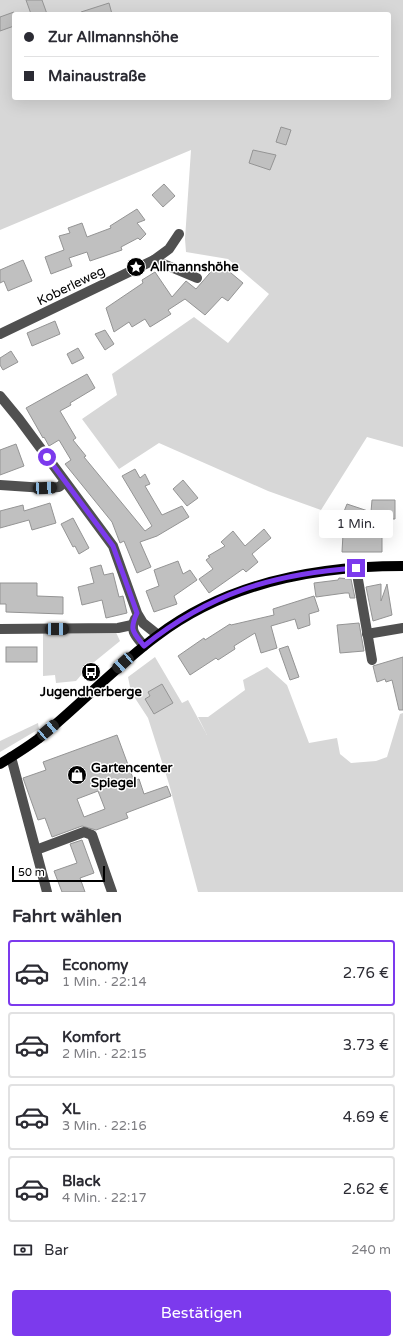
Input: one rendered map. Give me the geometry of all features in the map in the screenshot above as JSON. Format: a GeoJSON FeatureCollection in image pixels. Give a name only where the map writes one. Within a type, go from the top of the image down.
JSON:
{"type":"FeatureCollection","features":[{"type":"Feature","properties":{"kind":"main road"},"geometry":{"type":"LineString","coordinates":[[0,764],[42,735],[144,646],[193,612],[228,595],[261,583],[318,571],[403,566]]}},
{"type":"Feature","properties":{"kind":"street","name":"Koberleweg"},"geometry":{"type":"LineString","coordinates":[[0,334],[154,260],[169,249],[179,234]]}},
{"type":"Feature","properties":{"kind":"street"},"geometry":{"type":"LineString","coordinates":[[154,260],[197,278]]}},
{"type":"Feature","properties":{"kind":"street"},"geometry":{"type":"LineString","coordinates":[[0,396],[113,546],[137,613],[143,622],[158,635]]}},
{"type":"Feature","properties":{"kind":"street"},"geometry":{"type":"LineString","coordinates":[[0,485],[45,488],[59,487],[65,482]]}},
{"type":"Feature","properties":{"kind":"street"},"geometry":{"type":"LineString","coordinates":[[356,568],[372,660]]}},
{"type":"Feature","properties":{"kind":"street"},"geometry":{"type":"LineString","coordinates":[[137,613],[132,625],[133,633],[144,646]]}},
{"type":"Feature","properties":{"kind":"street"},"geometry":{"type":"LineString","coordinates":[[0,629],[118,628],[132,625]]}},
{"type":"Feature","properties":{"kind":"street"},"geometry":{"type":"LineString","coordinates":[[367,634],[403,628]]}},
{"type":"Feature","properties":{"kind":"street"},"geometry":{"type":"LineString","coordinates":[[11,757],[47,892]]}},
{"type":"Feature","properties":{"kind":"street"},"geometry":{"type":"LineString","coordinates":[[36,850],[84,832],[92,835],[112,892]]}},
{"type":"Feature","properties":{"kind":"shaded area"},"geometry":{"type":"Polygon","coordinates":[[[0,0],[403,0],[403,447],[367,437],[321,510],[268,491],[159,443],[119,469],[82,419],[117,395],[112,374],[194,317],[228,343],[269,294],[228,259],[186,252],[185,239],[191,150],[0,230],[0,0]]]}},
{"type":"Feature","properties":{"kind":"shaded area"},"geometry":{"type":"Polygon","coordinates":[[[114,628],[120,641],[88,667],[76,681],[56,683],[55,675],[43,676],[43,629],[114,628]]]}},
{"type":"Feature","properties":{"kind":"shaded area"},"geometry":{"type":"Polygon","coordinates":[[[155,657],[182,703],[188,700],[207,735],[198,717],[208,717],[245,690],[243,680],[267,667],[287,685],[309,743],[337,738],[340,754],[351,763],[376,761],[387,757],[400,714],[403,713],[403,892],[198,892],[169,784],[148,718],[131,692],[128,677],[155,657]]]}},
{"type":"Feature","properties":{"kind":"shaded area"},"geometry":{"type":"Polygon","coordinates":[[[38,723],[39,729],[0,752],[0,741],[38,723]]]}},
{"type":"Feature","properties":{"kind":"building"},"geometry":{"type":"Polygon","coordinates":[[[26,0],[42,0],[46,12],[30,12],[26,0]]]}},
{"type":"Feature","properties":{"kind":"building"},"geometry":{"type":"Polygon","coordinates":[[[109,3],[111,12],[81,12],[109,3]]]}},
{"type":"Feature","properties":{"kind":"building"},"geometry":{"type":"Polygon","coordinates":[[[12,13],[12,27],[0,31],[0,17],[12,13]]]}},
{"type":"Feature","properties":{"kind":"building"},"geometry":{"type":"Polygon","coordinates":[[[281,127],[291,130],[286,145],[276,142],[281,127]]]}},
{"type":"Feature","properties":{"kind":"building"},"geometry":{"type":"Polygon","coordinates":[[[253,150],[276,155],[270,170],[249,163],[253,150]]]}},
{"type":"Feature","properties":{"kind":"building"},"geometry":{"type":"Polygon","coordinates":[[[164,184],[175,196],[163,207],[152,195],[164,184]]]}},
{"type":"Feature","properties":{"kind":"building"},"geometry":{"type":"Polygon","coordinates":[[[137,209],[145,220],[137,223],[146,234],[140,240],[138,238],[121,247],[122,250],[90,261],[87,252],[69,258],[72,266],[51,274],[45,257],[64,250],[59,236],[70,233],[68,228],[82,223],[87,237],[111,228],[110,226],[137,209]]]}},
{"type":"Feature","properties":{"kind":"building"},"geometry":{"type":"Polygon","coordinates":[[[23,260],[32,281],[8,291],[4,281],[0,283],[0,270],[23,260]]]}},
{"type":"Feature","properties":{"kind":"building"},"geometry":{"type":"Polygon","coordinates":[[[215,267],[225,268],[243,283],[228,301],[222,297],[205,315],[185,299],[168,310],[171,314],[150,327],[145,319],[132,327],[129,322],[114,332],[106,308],[143,283],[142,280],[155,272],[172,297],[186,281],[196,289],[215,267]]]}},
{"type":"Feature","properties":{"kind":"building"},"geometry":{"type":"Polygon","coordinates":[[[55,321],[60,334],[32,346],[27,333],[55,321]]]}},
{"type":"Feature","properties":{"kind":"building"},"geometry":{"type":"Polygon","coordinates":[[[105,330],[114,344],[105,350],[95,334],[105,330]]]}},
{"type":"Feature","properties":{"kind":"building"},"geometry":{"type":"Polygon","coordinates":[[[78,348],[84,358],[72,364],[67,354],[78,348]]]}},
{"type":"Feature","properties":{"kind":"building"},"geometry":{"type":"Polygon","coordinates":[[[11,351],[18,362],[3,370],[0,365],[0,358],[11,351]]]}},
{"type":"Feature","properties":{"kind":"building"},"geometry":{"type":"Polygon","coordinates":[[[87,374],[95,388],[60,411],[76,438],[73,440],[86,456],[84,457],[145,531],[152,526],[122,476],[135,469],[140,478],[145,474],[150,484],[145,486],[162,515],[182,506],[189,517],[157,536],[140,542],[151,567],[137,573],[124,541],[120,543],[112,522],[65,464],[71,460],[59,440],[49,446],[26,408],[87,374]]]}},
{"type":"Feature","properties":{"kind":"building"},"geometry":{"type":"Polygon","coordinates":[[[16,444],[24,466],[0,475],[0,450],[16,444]]]}},
{"type":"Feature","properties":{"kind":"building"},"geometry":{"type":"Polygon","coordinates":[[[183,480],[198,498],[187,506],[173,489],[183,480]]]}},
{"type":"Feature","properties":{"kind":"building"},"geometry":{"type":"Polygon","coordinates":[[[372,500],[395,500],[395,519],[382,519],[382,528],[343,514],[347,504],[371,512],[372,500]]]}},
{"type":"Feature","properties":{"kind":"building"},"geometry":{"type":"Polygon","coordinates":[[[50,503],[56,523],[32,530],[29,520],[0,528],[0,511],[23,505],[24,511],[50,503]]]}},
{"type":"Feature","properties":{"kind":"building"},"geometry":{"type":"Polygon","coordinates":[[[73,518],[89,548],[79,554],[75,546],[73,547],[61,524],[73,518]]]}},
{"type":"Feature","properties":{"kind":"building"},"geometry":{"type":"Polygon","coordinates":[[[264,529],[271,538],[252,554],[258,562],[246,572],[243,569],[209,593],[199,579],[213,569],[206,560],[210,557],[208,556],[225,546],[221,542],[233,531],[245,546],[264,529]]]}},
{"type":"Feature","properties":{"kind":"building"},"geometry":{"type":"Polygon","coordinates":[[[343,534],[382,534],[382,552],[342,552],[343,534]]]}},
{"type":"Feature","properties":{"kind":"building"},"geometry":{"type":"Polygon","coordinates":[[[178,561],[183,574],[190,570],[197,580],[174,596],[177,604],[154,612],[146,591],[159,586],[154,570],[178,561]]]}},
{"type":"Feature","properties":{"kind":"building"},"geometry":{"type":"Polygon","coordinates":[[[101,565],[104,575],[113,573],[119,597],[123,596],[127,613],[106,618],[102,600],[82,605],[78,587],[94,583],[90,568],[101,565]]]}},
{"type":"Feature","properties":{"kind":"building"},"geometry":{"type":"Polygon","coordinates":[[[339,578],[351,579],[355,598],[350,598],[349,593],[316,597],[314,583],[338,580],[339,578]]]}},
{"type":"Feature","properties":{"kind":"building"},"geometry":{"type":"Polygon","coordinates":[[[0,583],[37,583],[37,596],[63,597],[63,614],[6,612],[6,604],[0,604],[0,583]]]}},
{"type":"Feature","properties":{"kind":"building"},"geometry":{"type":"Polygon","coordinates":[[[381,584],[381,601],[387,584],[392,615],[373,621],[366,587],[381,584]]]}},
{"type":"Feature","properties":{"kind":"building"},"geometry":{"type":"Polygon","coordinates":[[[314,596],[319,611],[309,614],[310,625],[298,629],[295,619],[271,626],[277,648],[261,653],[255,633],[234,646],[235,649],[218,660],[216,658],[190,675],[178,656],[204,638],[205,640],[230,624],[274,615],[273,609],[314,596]]]}},
{"type":"Feature","properties":{"kind":"building"},"geometry":{"type":"Polygon","coordinates":[[[359,623],[364,651],[340,653],[337,625],[359,623]]]}},
{"type":"Feature","properties":{"kind":"building"},"geometry":{"type":"Polygon","coordinates":[[[288,646],[299,677],[290,680],[279,649],[288,646]]]}},
{"type":"Feature","properties":{"kind":"building"},"geometry":{"type":"Polygon","coordinates":[[[6,647],[37,647],[37,662],[6,662],[6,647]]]}},
{"type":"Feature","properties":{"kind":"building"},"geometry":{"type":"Polygon","coordinates":[[[403,657],[403,710],[399,710],[392,680],[386,682],[385,679],[377,682],[373,666],[403,657]]]}},
{"type":"Feature","properties":{"kind":"building"},"geometry":{"type":"Polygon","coordinates":[[[162,684],[173,703],[154,714],[145,699],[150,696],[148,692],[162,684]]]}},
{"type":"Feature","properties":{"kind":"building"},"geometry":{"type":"Polygon","coordinates":[[[117,735],[134,781],[139,779],[144,794],[167,786],[171,796],[126,813],[128,818],[96,830],[82,826],[52,837],[45,818],[38,820],[23,778],[46,770],[43,762],[117,735]],[[98,791],[77,799],[84,817],[105,809],[98,791]]]}},
{"type":"Feature","properties":{"kind":"building"},"geometry":{"type":"Polygon","coordinates":[[[82,840],[94,873],[80,878],[85,892],[62,892],[54,871],[77,863],[70,844],[82,840]]]}},
{"type":"Feature","properties":{"kind":"place","name":"Allmannshöhe"},"geometry":{"type":"Point","coordinates":[136,267]}},
{"type":"Feature","properties":{"kind":"place","name":"Jugendherberge"},"geometry":{"type":"Point","coordinates":[91,672]}},
{"type":"Feature","properties":{"kind":"place","name":"Gartencenter Spiegel"},"geometry":{"type":"Point","coordinates":[77,775]}},
{"type":"Feature","properties":{"kind":"route"},"geometry":{"type":"LineString","coordinates":[[47,457],[113,546],[137,613],[132,625],[133,633],[144,646],[193,612],[228,595],[275,579],[318,571],[356,568]]}}]}
